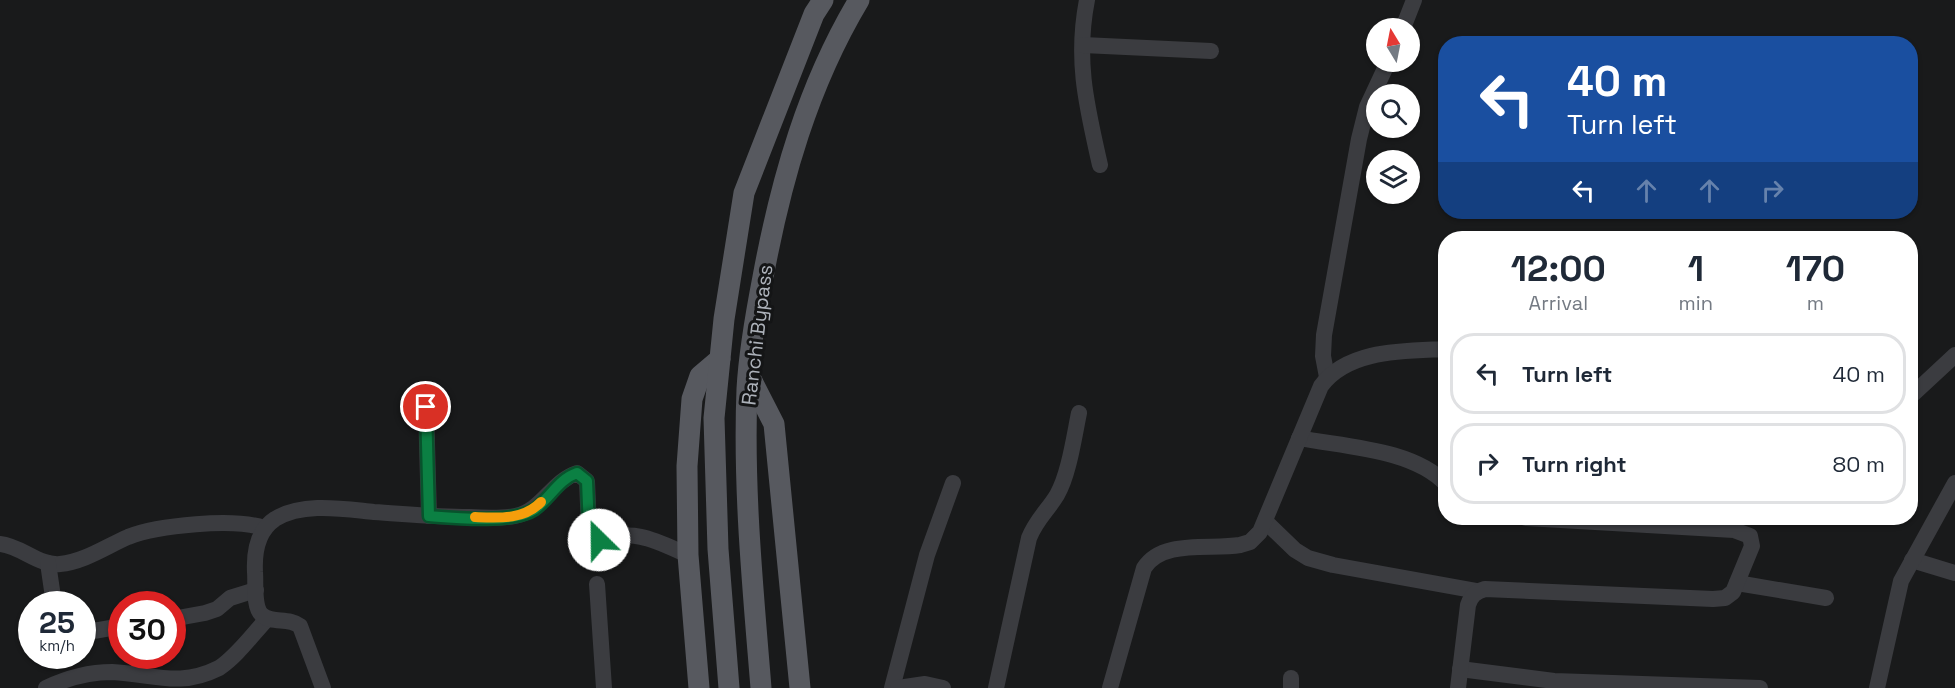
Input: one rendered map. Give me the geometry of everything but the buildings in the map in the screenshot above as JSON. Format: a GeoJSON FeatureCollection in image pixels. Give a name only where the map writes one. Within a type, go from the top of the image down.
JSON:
{"type":"FeatureCollection","features":[{"type":"Feature","properties":{"kind":"main road","name":"Ranchi Bypass"},"geometry":{"type":"LineString","coordinates":[[729,688],[718,549],[715,430],[720,359],[744,193],[814,14],[823,0]]}},
{"type":"Feature","properties":{"kind":"main road","name":"Ranchi Bypass"},"geometry":{"type":"LineString","coordinates":[[761,688],[750,536],[747,446],[749,375],[757,307],[774,214],[803,118],[839,34],[859,0]]}},
{"type":"Feature","properties":{"kind":"main road"},"geometry":{"type":"LineString","coordinates":[[699,688],[688,555],[687,465],[692,399],[700,376],[720,359]]}},
{"type":"Feature","properties":{"kind":"main road"},"geometry":{"type":"LineString","coordinates":[[749,375],[774,424],[800,688]]}},
{"type":"Feature","properties":{"kind":"street"},"geometry":{"type":"LineString","coordinates":[[1087,0],[1082,78],[1100,165]]}},
{"type":"Feature","properties":{"kind":"street"},"geometry":{"type":"LineString","coordinates":[[1407,18],[1414,0]]}},
{"type":"Feature","properties":{"kind":"street"},"geometry":{"type":"LineString","coordinates":[[1083,45],[1211,51]]}},
{"type":"Feature","properties":{"kind":"street"},"geometry":{"type":"LineString","coordinates":[[1327,377],[1323,356],[1324,335],[1359,139],[1367,106],[1383,72]]}},
{"type":"Feature","properties":{"kind":"street"},"geometry":{"type":"LineString","coordinates":[[1110,688],[1144,568],[1149,560],[1171,550],[1240,545],[1250,542],[1260,532],[1321,386],[1327,377],[1337,368],[1356,361],[1400,351],[1438,349]]}},
{"type":"Feature","properties":{"kind":"street"},"geometry":{"type":"LineString","coordinates":[[1918,390],[1955,355]]}},
{"type":"Feature","properties":{"kind":"street"},"geometry":{"type":"LineString","coordinates":[[1938,371],[1955,375]]}},
{"type":"Feature","properties":{"kind":"street"},"geometry":{"type":"LineString","coordinates":[[426,407],[429,516]]}},
{"type":"Feature","properties":{"kind":"street"},"geometry":{"type":"LineString","coordinates":[[996,688],[1029,538],[1035,522],[1057,494],[1062,483],[1079,413]]}},
{"type":"Feature","properties":{"kind":"street"},"geometry":{"type":"LineString","coordinates":[[1299,438],[1406,459],[1424,467],[1438,478]]}},
{"type":"Feature","properties":{"kind":"street"},"geometry":{"type":"LineString","coordinates":[[322,688],[300,626],[289,620],[267,619],[258,610],[254,558],[264,528],[275,519],[300,510],[330,508],[429,516],[517,516],[534,510],[563,481],[577,473],[587,481],[589,528],[594,539],[628,534],[638,535],[649,537],[688,555]]}},
{"type":"Feature","properties":{"kind":"street"},"geometry":{"type":"LineString","coordinates":[[892,688],[927,555],[953,483]]}},
{"type":"Feature","properties":{"kind":"street"},"geometry":{"type":"LineString","coordinates":[[1877,688],[1901,581],[1955,483]]}},
{"type":"Feature","properties":{"kind":"street"},"geometry":{"type":"LineString","coordinates":[[1265,520],[1295,550],[1308,558],[1334,565],[1477,591],[1485,589],[1547,590],[1713,599],[1725,598],[1733,592],[1752,546],[1752,539],[1747,534],[1734,530],[1647,525]]}},
{"type":"Feature","properties":{"kind":"street"},"geometry":{"type":"LineString","coordinates":[[0,543],[54,565],[73,562],[126,537],[160,528],[243,523],[264,528]]}},
{"type":"Feature","properties":{"kind":"street"},"geometry":{"type":"LineString","coordinates":[[1912,560],[1955,573]]}},
{"type":"Feature","properties":{"kind":"street"},"geometry":{"type":"LineString","coordinates":[[48,563],[52,591]]}},
{"type":"Feature","properties":{"kind":"street"},"geometry":{"type":"LineString","coordinates":[[1737,583],[1826,598]]}},
{"type":"Feature","properties":{"kind":"street"},"geometry":{"type":"LineString","coordinates":[[597,584],[604,688]]}},
{"type":"Feature","properties":{"kind":"street"},"geometry":{"type":"LineString","coordinates":[[186,617],[205,614],[234,596],[256,591]]}},
{"type":"Feature","properties":{"kind":"street"},"geometry":{"type":"LineString","coordinates":[[1458,688],[1468,605],[1470,598],[1477,591]]}},
{"type":"Feature","properties":{"kind":"street"},"geometry":{"type":"LineString","coordinates":[[46,688],[74,676],[95,672],[115,672],[173,682],[187,682],[207,675],[228,661],[267,619]]}},
{"type":"Feature","properties":{"kind":"street"},"geometry":{"type":"LineString","coordinates":[[1460,669],[1554,685],[1760,688]]}},
{"type":"Feature","properties":{"kind":"street"},"geometry":{"type":"LineString","coordinates":[[898,688],[925,684],[943,688]]}},
{"type":"Feature","properties":{"kind":"slow traffic"},"geometry":{"type":"LineString","coordinates":[[475,517],[517,516],[534,510],[541,502]]}},
{"type":"Feature","properties":{"kind":"route"},"geometry":{"type":"LineString","coordinates":[[426,407],[429,516],[500,518],[517,516],[534,510],[563,481],[577,473],[587,481],[590,534],[594,539],[599,540]]}}]}
